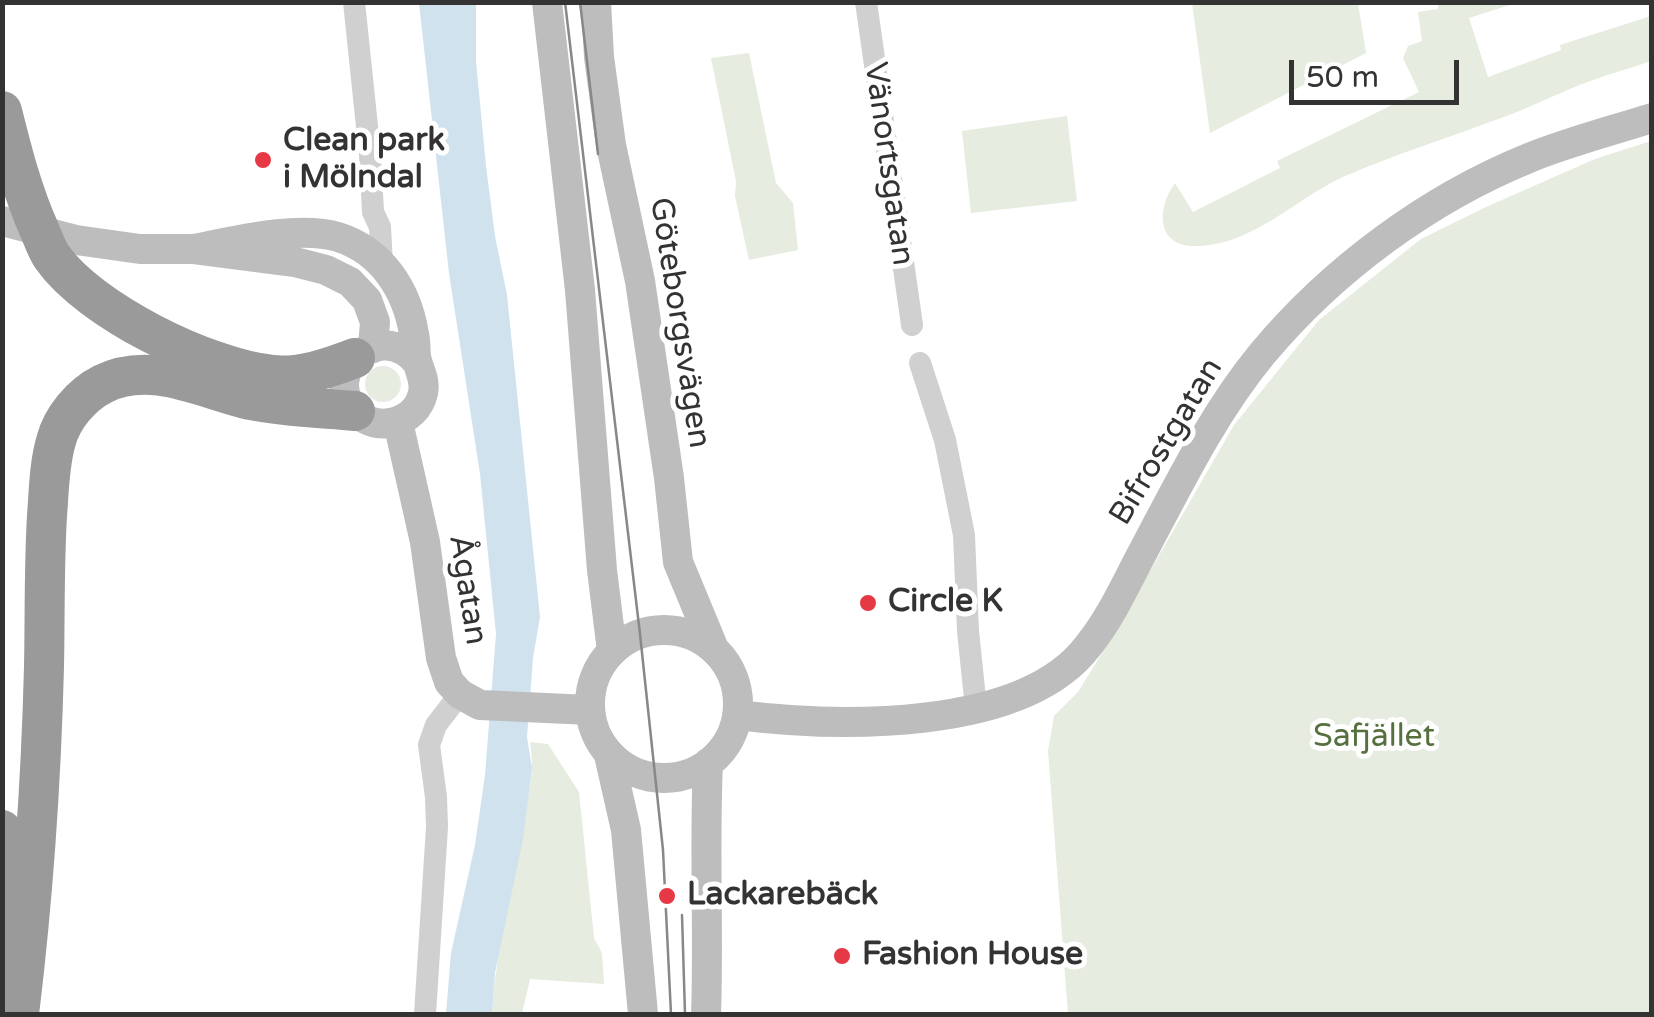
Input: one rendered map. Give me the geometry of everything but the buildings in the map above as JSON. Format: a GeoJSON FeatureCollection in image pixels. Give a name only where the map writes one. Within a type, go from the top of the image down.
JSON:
{"type":"FeatureCollection","features":[{"type":"Feature","properties":{"kind":"highway"},"geometry":{"type":"LineString","coordinates":[[2,111],[26,200],[49,253],[68,277],[102,304],[182,346],[252,371],[295,375],[330,368],[364,353]]}},
{"type":"Feature","properties":{"kind":"highway"},"geometry":{"type":"LineString","coordinates":[[20,1014],[32,906],[41,761],[50,476],[56,438],[67,416],[85,396],[104,384],[146,375],[253,400],[355,411]]}},
{"type":"Feature","properties":{"kind":"highway"},"geometry":{"type":"LineString","coordinates":[[2,830],[4,1014]]}},
{"type":"Feature","properties":{"kind":"main road"},"geometry":{"type":"LineString","coordinates":[[548,2],[580,290],[612,651]]}},
{"type":"Feature","properties":{"kind":"main road","name":"Göteborgsvägen"},"geometry":{"type":"LineString","coordinates":[[596,2],[610,145],[640,281],[678,562],[714,649],[735,684],[737,715]]}},
{"type":"Feature","properties":{"kind":"main road","name":"Bifrostgatan"},"geometry":{"type":"LineString","coordinates":[[737,715],[784,721],[878,722],[976,708],[1046,683],[1071,666],[1105,623],[1210,428],[1261,355],[1319,295],[1391,236],[1472,185],[1530,158],[1652,118]]}},
{"type":"Feature","properties":{"kind":"main road"},"geometry":{"type":"LineString","coordinates":[[2,221],[76,240],[140,249],[240,248],[311,232],[337,236],[362,247],[395,279],[406,303],[416,362],[424,383],[421,399],[412,413],[398,422],[375,423],[355,411],[345,384],[348,368],[364,353],[384,345],[408,353],[416,362]]}},
{"type":"Feature","properties":{"kind":"main road"},"geometry":{"type":"LineString","coordinates":[[240,248],[326,270],[350,282],[367,300],[375,322],[364,353]]}},
{"type":"Feature","properties":{"kind":"main road","name":"Ågatan"},"geometry":{"type":"LineString","coordinates":[[398,422],[425,542],[444,672],[449,682],[470,699]]}},
{"type":"Feature","properties":{"kind":"main road"},"geometry":{"type":"LineString","coordinates":[[643,1014],[626,830],[609,755],[597,737],[590,710],[593,682],[612,651],[640,634],[666,630],[692,635],[714,649]]}},
{"type":"Feature","properties":{"kind":"main road"},"geometry":{"type":"LineString","coordinates":[[470,699],[590,710]]}},
{"type":"Feature","properties":{"kind":"main road"},"geometry":{"type":"LineString","coordinates":[[609,755],[635,772],[656,778],[680,776],[717,756],[730,737],[737,715]]}},
{"type":"Feature","properties":{"kind":"main road"},"geometry":{"type":"LineString","coordinates":[[706,1014],[708,764]]}},
{"type":"Feature","properties":{"kind":"street"},"geometry":{"type":"LineString","coordinates":[[354,2],[373,212],[380,226],[382,263]]}},
{"type":"Feature","properties":{"kind":"street","name":"Vänortsgatan"},"geometry":{"type":"LineString","coordinates":[[866,2],[912,326]]}},
{"type":"Feature","properties":{"kind":"street"},"geometry":{"type":"LineString","coordinates":[[337,236],[373,212]]}},
{"type":"Feature","properties":{"kind":"street"},"geometry":{"type":"LineString","coordinates":[[920,364],[945,440],[964,536],[976,708]]}},
{"type":"Feature","properties":{"kind":"street"},"geometry":{"type":"LineString","coordinates":[[424,1014],[437,827],[429,745],[436,725],[470,699]]}},
{"type":"Feature","properties":{"kind":"green space"},"geometry":{"type":"Polygon","coordinates":[[[1192,3],[1358,3],[1366,53],[1210,133],[1192,3]]]}},
{"type":"Feature","properties":{"kind":"green space"},"geometry":{"type":"Polygon","coordinates":[[[1438,3],[1516,3],[1469,18],[1488,77],[1561,50],[1560,45],[1651,16],[1651,61],[1581,84],[1513,114],[1343,177],[1239,237],[1200,246],[1186,245],[1168,235],[1164,205],[1175,183],[1193,212],[1280,168],[1277,161],[1419,92],[1403,58],[1408,46],[1422,41],[1418,12],[1438,9],[1438,3]]]}},
{"type":"Feature","properties":{"kind":"green space"},"geometry":{"type":"Polygon","coordinates":[[[749,53],[776,183],[793,203],[798,250],[749,260],[711,58],[749,53]]]}},
{"type":"Feature","properties":{"kind":"green space"},"geometry":{"type":"Polygon","coordinates":[[[1067,116],[1077,201],[971,213],[962,131],[1067,116]]]}},
{"type":"Feature","properties":{"kind":"green space","name":"Safjället"},"geometry":{"type":"Polygon","coordinates":[[[1651,141],[1651,1014],[1068,1014],[1048,751],[1054,716],[1078,692],[1234,425],[1319,320],[1421,239],[1595,159],[1651,141]]]}},
{"type":"Feature","properties":{"kind":"green space"},"geometry":{"type":"Polygon","coordinates":[[[383,366],[396,371],[401,384],[396,397],[383,402],[370,397],[365,384],[370,371],[383,366]]]}},
{"type":"Feature","properties":{"kind":"green space"},"geometry":{"type":"Polygon","coordinates":[[[530,742],[548,744],[579,792],[594,938],[602,953],[604,984],[530,979],[522,1014],[492,1014],[531,780],[530,742]]]}},
{"type":"Feature","properties":{"kind":"water"},"geometry":{"type":"Polygon","coordinates":[[[419,3],[476,3],[476,61],[486,166],[507,295],[540,617],[527,737],[532,768],[523,839],[495,973],[492,1014],[446,1014],[451,953],[475,845],[485,775],[496,634],[480,474],[449,273],[419,3]]]}},
{"type":"Feature","properties":{"kind":"tram line"},"geometry":{"type":"LineString","coordinates":[[565,2],[663,850],[671,1014]]}},
{"type":"Feature","properties":{"kind":"tram line"},"geometry":{"type":"LineString","coordinates":[[580,2],[598,154]]}},
{"type":"Feature","properties":{"kind":"tram line"},"geometry":{"type":"LineString","coordinates":[[682,915],[685,1014]]}},
{"type":"Feature","properties":{"kind":"place","name":"Clean park i Mölndal"},"geometry":{"type":"Point","coordinates":[263,160]}},
{"type":"Feature","properties":{"kind":"place","name":"Circle K"},"geometry":{"type":"Point","coordinates":[868,603]}},
{"type":"Feature","properties":{"kind":"place","name":"Lackarebäck"},"geometry":{"type":"Point","coordinates":[667,896]}},
{"type":"Feature","properties":{"kind":"place","name":"Fashion House"},"geometry":{"type":"Point","coordinates":[842,956]}}]}
